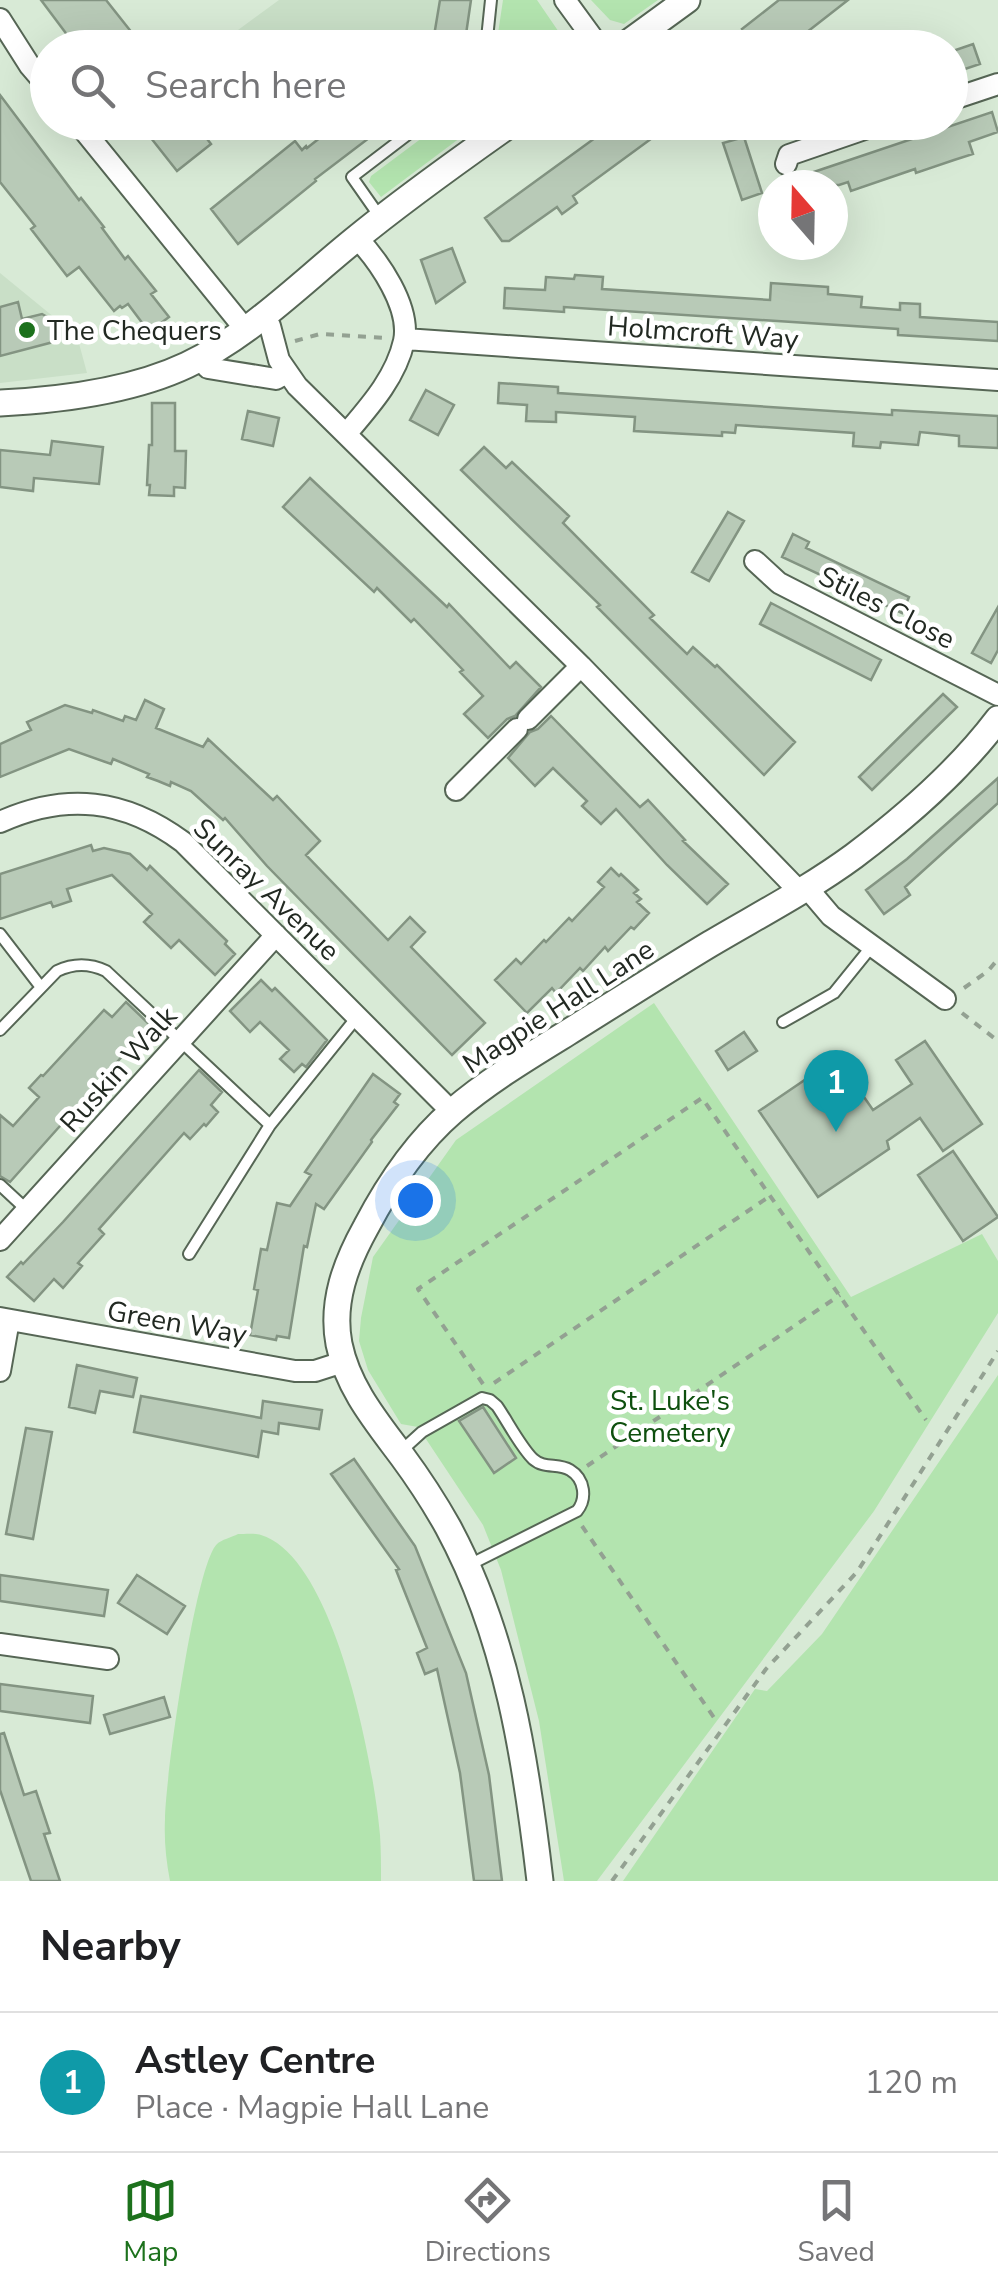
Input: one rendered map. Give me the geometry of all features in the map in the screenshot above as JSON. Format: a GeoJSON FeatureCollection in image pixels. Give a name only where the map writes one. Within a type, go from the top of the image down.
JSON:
{"type":"FeatureCollection","features":[{"type":"Feature","properties":{"kind":"street"},"geometry":{"type":"LineString","coordinates":[[564,0],[586,30]]}},
{"type":"Feature","properties":{"kind":"street"},"geometry":{"type":"LineString","coordinates":[[647,30],[688,0]]}},
{"type":"Feature","properties":{"kind":"street"},"geometry":{"type":"LineString","coordinates":[[0,19],[30,66]]}},
{"type":"Feature","properties":{"kind":"street"},"geometry":{"type":"LineString","coordinates":[[968,94],[998,84]]}},
{"type":"Feature","properties":{"kind":"street"},"geometry":{"type":"LineString","coordinates":[[93,140],[254,323],[270,326],[278,360],[286,373],[831,916],[944,998]]}},
{"type":"Feature","properties":{"kind":"street"},"geometry":{"type":"LineString","coordinates":[[0,403],[47,401],[115,388],[188,365],[254,323],[381,218],[486,140]]}},
{"type":"Feature","properties":{"kind":"street"},"geometry":{"type":"LineString","coordinates":[[786,164],[789,155],[833,140]]}},
{"type":"Feature","properties":{"kind":"street"},"geometry":{"type":"LineString","coordinates":[[347,433],[390,376],[404,338],[401,306],[382,270],[356,238]]}},
{"type":"Feature","properties":{"kind":"street","name":"Holmcroft Way"},"geometry":{"type":"LineString","coordinates":[[404,338],[998,380]]}},
{"type":"Feature","properties":{"kind":"street"},"geometry":{"type":"LineString","coordinates":[[200,358],[208,368],[276,380],[286,373]]}},
{"type":"Feature","properties":{"kind":"street","name":"Stiles Close"},"geometry":{"type":"LineString","coordinates":[[756,562],[779,583],[998,694]]}},
{"type":"Feature","properties":{"kind":"street"},"geometry":{"type":"LineString","coordinates":[[456,790],[581,666]]}},
{"type":"Feature","properties":{"kind":"street","name":"Magpie Hall Lane"},"geometry":{"type":"LineString","coordinates":[[540,1881],[527,1779],[498,1644],[467,1566],[434,1502],[355,1390],[344,1362],[336,1325],[348,1261],[400,1172],[452,1112],[506,1071],[854,856],[945,780],[998,719]]}},
{"type":"Feature","properties":{"kind":"street","name":"Sunray Avenue"},"geometry":{"type":"LineString","coordinates":[[0,822],[36,808],[79,803],[112,807],[145,818],[183,842],[452,1112]]}},
{"type":"Feature","properties":{"kind":"street","name":"Ruskin Walk"},"geometry":{"type":"LineString","coordinates":[[0,1240],[276,935]]}},
{"type":"Feature","properties":{"kind":"street"},"geometry":{"type":"LineString","coordinates":[[0,1371],[4,1319]]}},
{"type":"Feature","properties":{"kind":"street","name":"Green Way"},"geometry":{"type":"LineString","coordinates":[[4,1319],[296,1371],[315,1371],[344,1362]]}},
{"type":"Feature","properties":{"kind":"street"},"geometry":{"type":"LineString","coordinates":[[0,1644],[108,1659]]}},
{"type":"Feature","properties":{"kind":"lane"},"geometry":{"type":"LineString","coordinates":[[488,30],[491,0]]}},
{"type":"Feature","properties":{"kind":"lane"},"geometry":{"type":"LineString","coordinates":[[381,218],[352,176],[400,140]]}},
{"type":"Feature","properties":{"kind":"lane"},"geometry":{"type":"LineString","coordinates":[[0,934],[40,986]]}},
{"type":"Feature","properties":{"kind":"lane"},"geometry":{"type":"LineString","coordinates":[[783,1022],[834,993],[872,945]]}},
{"type":"Feature","properties":{"kind":"lane"},"geometry":{"type":"LineString","coordinates":[[0,1030],[57,971],[67,966],[92,965],[106,971],[270,1124]]}},
{"type":"Feature","properties":{"kind":"lane"},"geometry":{"type":"LineString","coordinates":[[189,1254],[270,1124],[358,1016]]}},
{"type":"Feature","properties":{"kind":"lane"},"geometry":{"type":"LineString","coordinates":[[0,1185],[28,1210]]}},
{"type":"Feature","properties":{"kind":"lane"},"geometry":{"type":"LineString","coordinates":[[399,1452],[422,1432],[482,1398],[497,1406],[533,1459],[544,1466],[570,1470],[584,1490],[584,1503],[573,1514],[467,1566]]}},
{"type":"Feature","properties":{"kind":"path"},"geometry":{"type":"LineString","coordinates":[[275,346],[320,334],[404,338]]}},
{"type":"Feature","properties":{"kind":"path"},"geometry":{"type":"LineString","coordinates":[[998,959],[988,971],[944,998],[998,1041]]}},
{"type":"Feature","properties":{"kind":"path"},"geometry":{"type":"LineString","coordinates":[[770,1196],[486,1388],[418,1289],[702,1098],[926,1420]]}},
{"type":"Feature","properties":{"kind":"path"},"geometry":{"type":"LineString","coordinates":[[574,1474],[840,1295]]}},
{"type":"Feature","properties":{"kind":"path"},"geometry":{"type":"LineString","coordinates":[[612,1881],[766,1669],[857,1572],[998,1351]]}},
{"type":"Feature","properties":{"kind":"path"},"geometry":{"type":"LineString","coordinates":[[573,1514],[716,1719]]}},
{"type":"Feature","properties":{"kind":"shaded area"},"geometry":{"type":"Polygon","coordinates":[[[279,0],[471,0],[467,30],[238,30],[279,0]]]}},
{"type":"Feature","properties":{"kind":"shaded area"},"geometry":{"type":"Polygon","coordinates":[[[0,273],[77,336],[87,373],[0,383],[0,273]]]}},
{"type":"Feature","properties":{"kind":"green space"},"geometry":{"type":"Polygon","coordinates":[[[503,0],[537,0],[557,30],[499,30],[503,0]]]}},
{"type":"Feature","properties":{"kind":"green space"},"geometry":{"type":"Polygon","coordinates":[[[591,0],[658,0],[624,24],[610,20],[591,0]]]}},
{"type":"Feature","properties":{"kind":"green space"},"geometry":{"type":"Polygon","coordinates":[[[419,140],[457,140],[381,197],[369,182],[371,176],[419,140]]]}},
{"type":"Feature","properties":{"kind":"green space","name":"St. Luke's Cemetery"},"geometry":{"type":"Polygon","coordinates":[[[654,1003],[851,1297],[982,1234],[998,1261],[998,1313],[874,1511],[597,1881],[564,1881],[539,1721],[501,1570],[483,1525],[418,1427],[401,1424],[368,1370],[359,1341],[361,1318],[373,1257],[456,1140],[654,1003]]]}},
{"type":"Feature","properties":{"kind":"green space"},"geometry":{"type":"Polygon","coordinates":[[[998,1375],[998,1881],[623,1881],[755,1689],[767,1691],[822,1634],[998,1375]]]}},
{"type":"Feature","properties":{"kind":"green space"},"geometry":{"type":"Polygon","coordinates":[[[238,1534],[261,1535],[287,1551],[310,1581],[330,1621],[346,1667],[369,1762],[380,1835],[381,1881],[170,1881],[165,1842],[166,1797],[191,1630],[208,1560],[217,1544],[238,1534]]]}},
{"type":"Feature","properties":{"kind":"building"},"geometry":{"type":"Polygon","coordinates":[[[41,0],[106,0],[130,30],[64,30],[41,0]]]}},
{"type":"Feature","properties":{"kind":"building"},"geometry":{"type":"Polygon","coordinates":[[[440,0],[471,0],[467,30],[435,30],[440,0]]]}},
{"type":"Feature","properties":{"kind":"building"},"geometry":{"type":"Polygon","coordinates":[[[779,0],[848,0],[810,30],[742,29],[779,0]]]}},
{"type":"Feature","properties":{"kind":"building"},"geometry":{"type":"Polygon","coordinates":[[[973,44],[980,64],[968,68],[968,46],[973,44]]]}},
{"type":"Feature","properties":{"kind":"building"},"geometry":{"type":"Polygon","coordinates":[[[0,95],[30,140],[81,198],[125,259],[128,256],[156,291],[151,294],[169,317],[149,332],[128,304],[114,311],[79,267],[67,276],[0,182],[0,95]]]}},
{"type":"Feature","properties":{"kind":"building"},"geometry":{"type":"Polygon","coordinates":[[[992,112],[998,132],[969,142],[973,154],[851,191],[848,170],[820,170],[909,140],[968,140],[968,120],[992,112]]]}},
{"type":"Feature","properties":{"kind":"building"},"geometry":{"type":"Polygon","coordinates":[[[153,140],[208,140],[211,144],[177,171],[153,140]]]}},
{"type":"Feature","properties":{"kind":"building"},"geometry":{"type":"Polygon","coordinates":[[[317,140],[366,140],[238,244],[211,209],[295,141],[302,150],[317,140]]]}},
{"type":"Feature","properties":{"kind":"building"},"geometry":{"type":"Polygon","coordinates":[[[592,140],[649,140],[573,196],[577,203],[562,214],[557,207],[509,241],[502,241],[485,218],[592,140]]]}},
{"type":"Feature","properties":{"kind":"building"},"geometry":{"type":"Polygon","coordinates":[[[734,140],[745,140],[758,181],[758,194],[742,200],[723,143],[734,140]]]}},
{"type":"Feature","properties":{"kind":"building"},"geometry":{"type":"Polygon","coordinates":[[[452,248],[465,282],[436,303],[421,260],[452,248]]]}},
{"type":"Feature","properties":{"kind":"building"},"geometry":{"type":"Polygon","coordinates":[[[575,275],[603,277],[602,289],[770,300],[771,283],[828,287],[828,294],[862,297],[861,307],[900,310],[900,303],[920,304],[920,317],[998,322],[998,341],[898,335],[898,329],[564,307],[564,312],[504,308],[505,288],[545,290],[546,277],[574,279],[575,275]]]}},
{"type":"Feature","properties":{"kind":"building","name":"The Chequers"},"geometry":{"type":"Polygon","coordinates":[[[18,302],[22,319],[42,314],[51,319],[57,341],[0,356],[0,307],[18,302]]]}},
{"type":"Feature","properties":{"kind":"building"},"geometry":{"type":"Polygon","coordinates":[[[499,383],[558,387],[558,393],[892,415],[892,410],[998,416],[998,448],[959,446],[959,436],[920,432],[918,445],[881,442],[880,448],[853,446],[854,433],[736,425],[735,433],[722,432],[722,436],[634,431],[635,417],[556,412],[556,422],[526,421],[527,405],[498,403],[499,383]]]}},
{"type":"Feature","properties":{"kind":"building"},"geometry":{"type":"Polygon","coordinates":[[[426,390],[454,405],[438,435],[410,420],[426,390]]]}},
{"type":"Feature","properties":{"kind":"building"},"geometry":{"type":"Polygon","coordinates":[[[152,403],[175,403],[175,451],[186,451],[185,488],[174,487],[174,496],[149,495],[152,403]]]}},
{"type":"Feature","properties":{"kind":"building"},"geometry":{"type":"Polygon","coordinates":[[[248,411],[279,418],[273,446],[242,439],[248,411]]]}},
{"type":"Feature","properties":{"kind":"building"},"geometry":{"type":"Polygon","coordinates":[[[52,441],[103,447],[99,484],[34,478],[33,491],[0,487],[0,450],[50,455],[52,441]]]}},
{"type":"Feature","properties":{"kind":"building"},"geometry":{"type":"Polygon","coordinates":[[[484,447],[506,468],[512,462],[569,516],[563,523],[687,654],[693,647],[717,665],[795,742],[764,775],[597,607],[600,605],[461,470],[484,447]]]}},
{"type":"Feature","properties":{"kind":"building"},"geometry":{"type":"Polygon","coordinates":[[[310,478],[447,607],[449,604],[510,668],[516,662],[541,687],[488,738],[464,714],[483,696],[460,672],[463,670],[414,619],[411,622],[377,588],[374,592],[283,507],[310,478]]]}},
{"type":"Feature","properties":{"kind":"building"},"geometry":{"type":"Polygon","coordinates":[[[728,512],[744,521],[709,581],[692,572],[728,512]]]}},
{"type":"Feature","properties":{"kind":"building"},"geometry":{"type":"Polygon","coordinates":[[[793,534],[809,542],[806,548],[909,597],[902,613],[782,557],[793,534]]]}},
{"type":"Feature","properties":{"kind":"building"},"geometry":{"type":"Polygon","coordinates":[[[771,603],[881,660],[871,680],[760,624],[771,603]]]}},
{"type":"Feature","properties":{"kind":"building"},"geometry":{"type":"Polygon","coordinates":[[[998,607],[998,650],[991,663],[972,653],[998,607]]]}},
{"type":"Feature","properties":{"kind":"building"},"geometry":{"type":"Polygon","coordinates":[[[943,694],[957,707],[872,790],[859,777],[943,694]]]}},
{"type":"Feature","properties":{"kind":"building"},"geometry":{"type":"Polygon","coordinates":[[[145,700],[164,709],[156,728],[203,747],[208,739],[273,800],[277,796],[320,841],[306,855],[388,940],[410,917],[425,932],[411,947],[485,1023],[452,1055],[225,818],[191,791],[147,777],[149,774],[113,759],[111,764],[69,749],[0,777],[0,744],[31,730],[27,722],[65,705],[123,721],[125,716],[136,720],[145,700]]]}},
{"type":"Feature","properties":{"kind":"building"},"geometry":{"type":"Polygon","coordinates":[[[551,716],[640,807],[648,800],[728,884],[707,904],[616,809],[601,824],[582,806],[587,801],[553,768],[535,786],[508,758],[530,732],[551,716]]]}},
{"type":"Feature","properties":{"kind":"building"},"geometry":{"type":"Polygon","coordinates":[[[998,778],[998,803],[905,887],[910,895],[884,914],[866,890],[998,778]]]}},
{"type":"Feature","properties":{"kind":"building"},"geometry":{"type":"Polygon","coordinates":[[[91,845],[93,851],[104,848],[130,854],[147,870],[150,866],[227,941],[225,944],[235,954],[215,975],[179,940],[171,948],[144,922],[152,914],[112,875],[67,889],[71,901],[53,907],[51,902],[0,919],[0,874],[91,845]]]}},
{"type":"Feature","properties":{"kind":"building"},"geometry":{"type":"Polygon","coordinates":[[[611,868],[638,890],[634,893],[641,899],[637,902],[649,913],[608,951],[605,947],[583,971],[580,968],[556,993],[552,988],[527,1013],[495,980],[516,959],[521,964],[569,918],[572,921],[604,887],[598,882],[611,868]]]}},
{"type":"Feature","properties":{"kind":"building"},"geometry":{"type":"Polygon","coordinates":[[[261,980],[272,991],[275,988],[327,1040],[306,1067],[302,1064],[294,1072],[280,1059],[289,1050],[260,1022],[250,1032],[230,1011],[261,980]]]}},
{"type":"Feature","properties":{"kind":"building"},"geometry":{"type":"Polygon","coordinates":[[[126,1002],[150,1025],[10,1182],[0,1176],[0,1115],[13,1126],[39,1097],[29,1088],[104,1010],[112,1017],[126,1002]]]}},
{"type":"Feature","properties":{"kind":"building"},"geometry":{"type":"Polygon","coordinates":[[[744,1032],[757,1051],[728,1070],[716,1051],[744,1032]]]}},
{"type":"Feature","properties":{"kind":"building"},"geometry":{"type":"Polygon","coordinates":[[[925,1041],[982,1124],[943,1151],[920,1118],[887,1141],[889,1149],[818,1197],[759,1111],[837,1058],[873,1110],[912,1084],[896,1060],[925,1041]]]}},
{"type":"Feature","properties":{"kind":"building"},"geometry":{"type":"Polygon","coordinates":[[[199,1070],[222,1092],[211,1105],[218,1112],[190,1139],[184,1133],[99,1229],[104,1234],[78,1263],[82,1266],[63,1288],[54,1279],[34,1301],[7,1277],[63,1222],[199,1070]]]}},
{"type":"Feature","properties":{"kind":"building"},"geometry":{"type":"Polygon","coordinates":[[[373,1074],[400,1094],[394,1102],[398,1105],[324,1209],[316,1204],[307,1247],[304,1246],[289,1338],[250,1335],[261,1249],[267,1250],[277,1203],[290,1206],[311,1175],[305,1172],[373,1074]]]}},
{"type":"Feature","properties":{"kind":"building"},"geometry":{"type":"Polygon","coordinates":[[[953,1151],[998,1217],[963,1241],[918,1175],[953,1151]]]}},
{"type":"Feature","properties":{"kind":"building"},"geometry":{"type":"Polygon","coordinates":[[[77,1365],[137,1378],[133,1397],[100,1391],[95,1413],[69,1407],[77,1365]]]}},
{"type":"Feature","properties":{"kind":"building"},"geometry":{"type":"Polygon","coordinates":[[[141,1396],[261,1418],[263,1401],[322,1410],[319,1429],[279,1423],[278,1434],[262,1431],[258,1457],[134,1432],[141,1396]]]}},
{"type":"Feature","properties":{"kind":"building"},"geometry":{"type":"Polygon","coordinates":[[[483,1407],[516,1458],[494,1473],[459,1421],[483,1407]]]}},
{"type":"Feature","properties":{"kind":"building"},"geometry":{"type":"Polygon","coordinates":[[[26,1428],[52,1432],[33,1539],[6,1534],[26,1428]]]}},
{"type":"Feature","properties":{"kind":"building"},"geometry":{"type":"Polygon","coordinates":[[[354,1459],[415,1546],[466,1673],[489,1775],[502,1881],[474,1881],[460,1773],[437,1669],[425,1674],[417,1653],[427,1648],[396,1570],[399,1569],[331,1474],[354,1459]]]}},
{"type":"Feature","properties":{"kind":"building"},"geometry":{"type":"Polygon","coordinates":[[[0,1575],[108,1590],[104,1616],[0,1601],[0,1575]]]}},
{"type":"Feature","properties":{"kind":"building"},"geometry":{"type":"Polygon","coordinates":[[[137,1575],[185,1606],[167,1634],[118,1603],[137,1575]]]}},
{"type":"Feature","properties":{"kind":"building"},"geometry":{"type":"Polygon","coordinates":[[[0,1684],[93,1696],[90,1723],[0,1711],[0,1684]]]}},
{"type":"Feature","properties":{"kind":"building"},"geometry":{"type":"Polygon","coordinates":[[[164,1697],[170,1717],[110,1734],[104,1715],[164,1697]]]}},
{"type":"Feature","properties":{"kind":"building"},"geometry":{"type":"Polygon","coordinates":[[[4,1733],[24,1795],[36,1791],[50,1833],[44,1834],[60,1881],[31,1881],[0,1790],[0,1734],[4,1733]]]}},
{"type":"Feature","properties":{"kind":"place","name":"The Chequers"},"geometry":{"type":"Point","coordinates":[27,330]}},
{"type":"Feature","properties":{"kind":"place","name":"Astley Centre"},"geometry":{"type":"Point","coordinates":[836,1132]}}]}
